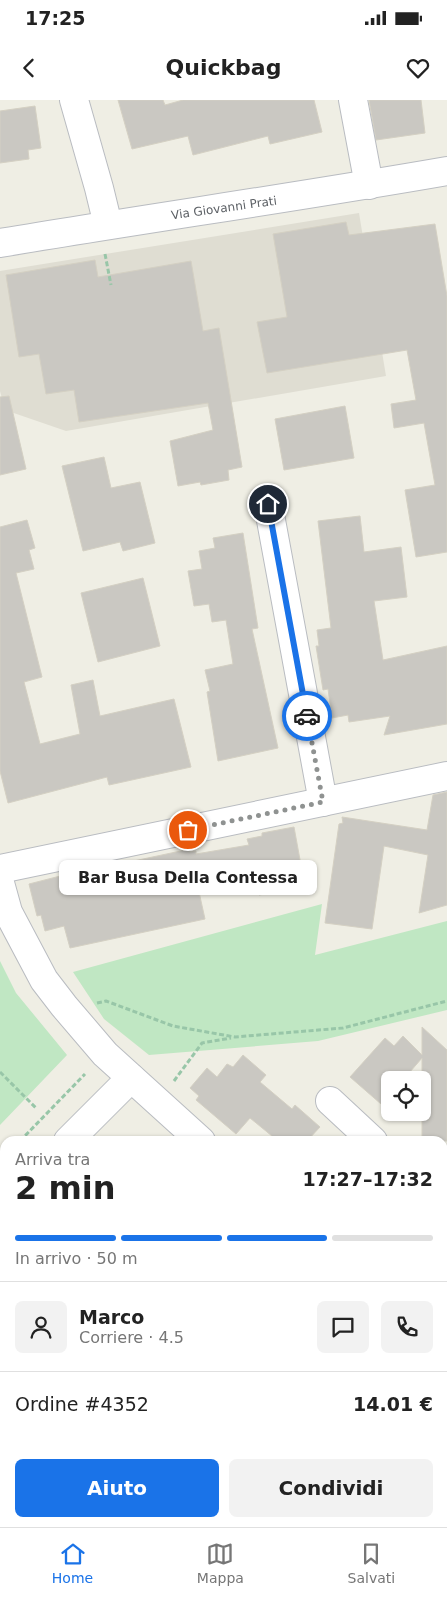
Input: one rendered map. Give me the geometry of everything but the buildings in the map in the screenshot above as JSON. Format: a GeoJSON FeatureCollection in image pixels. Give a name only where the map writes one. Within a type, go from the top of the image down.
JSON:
{"type":"FeatureCollection","features":[{"type":"Feature","properties":{"kind":"street"},"geometry":{"type":"LineString","coordinates":[[74,100],[106,235]]}},
{"type":"Feature","properties":{"kind":"street"},"geometry":{"type":"LineString","coordinates":[[353,100],[369,185]]}},
{"type":"Feature","properties":{"kind":"street","name":"Via Giovanni Prati"},"geometry":{"type":"LineString","coordinates":[[0,243],[106,235],[447,171]]}},
{"type":"Feature","properties":{"kind":"street"},"geometry":{"type":"LineString","coordinates":[[268,504],[323,802]]}},
{"type":"Feature","properties":{"kind":"street"},"geometry":{"type":"LineString","coordinates":[[0,869],[447,776]]}},
{"type":"Feature","properties":{"kind":"street"},"geometry":{"type":"LineString","coordinates":[[0,883],[8,912],[44,980],[64,1006],[105,1054],[195,1136]]}},
{"type":"Feature","properties":{"kind":"street"},"geometry":{"type":"LineString","coordinates":[[73,1136],[131,1078]]}},
{"type":"Feature","properties":{"kind":"street"},"geometry":{"type":"LineString","coordinates":[[330,1101],[368,1136]]}},
{"type":"Feature","properties":{"kind":"path"},"geometry":{"type":"LineString","coordinates":[[106,235],[110,285]]}},
{"type":"Feature","properties":{"kind":"path"},"geometry":{"type":"LineString","coordinates":[[64,1006],[80,1006],[106,1000],[174,1026],[235,1037]]}},
{"type":"Feature","properties":{"kind":"path"},"geometry":{"type":"LineString","coordinates":[[170,1087],[202,1043],[235,1037],[344,1028],[447,1001]]}},
{"type":"Feature","properties":{"kind":"path"},"geometry":{"type":"LineString","coordinates":[[25,1136],[105,1054]]}},
{"type":"Feature","properties":{"kind":"path"},"geometry":{"type":"LineString","coordinates":[[0,1072],[36,1108]]}},
{"type":"Feature","properties":{"kind":"shaded area"},"geometry":{"type":"Polygon","coordinates":[[[359,213],[386,376],[66,431],[5,410],[0,391],[0,271],[359,213]]]}},
{"type":"Feature","properties":{"kind":"green space"},"geometry":{"type":"Polygon","coordinates":[[[322,904],[315,955],[447,921],[447,1010],[318,1041],[149,1055],[104,1019],[73,972],[322,904]]]}},
{"type":"Feature","properties":{"kind":"green space"},"geometry":{"type":"Polygon","coordinates":[[[0,961],[16,993],[67,1055],[0,1125],[0,961]]]}},
{"type":"Feature","properties":{"kind":"way so far"},"geometry":{"type":"LineString","coordinates":[[188,830],[323,802],[307,716]]}},
{"type":"Feature","properties":{"kind":"place","name":"Bar Busa Della Contessa"},"geometry":{"type":"Point","coordinates":[188,830]}},
{"type":"Feature","properties":{"kind":"route"},"geometry":{"type":"LineString","coordinates":[[268,504],[307,716]]}}]}
